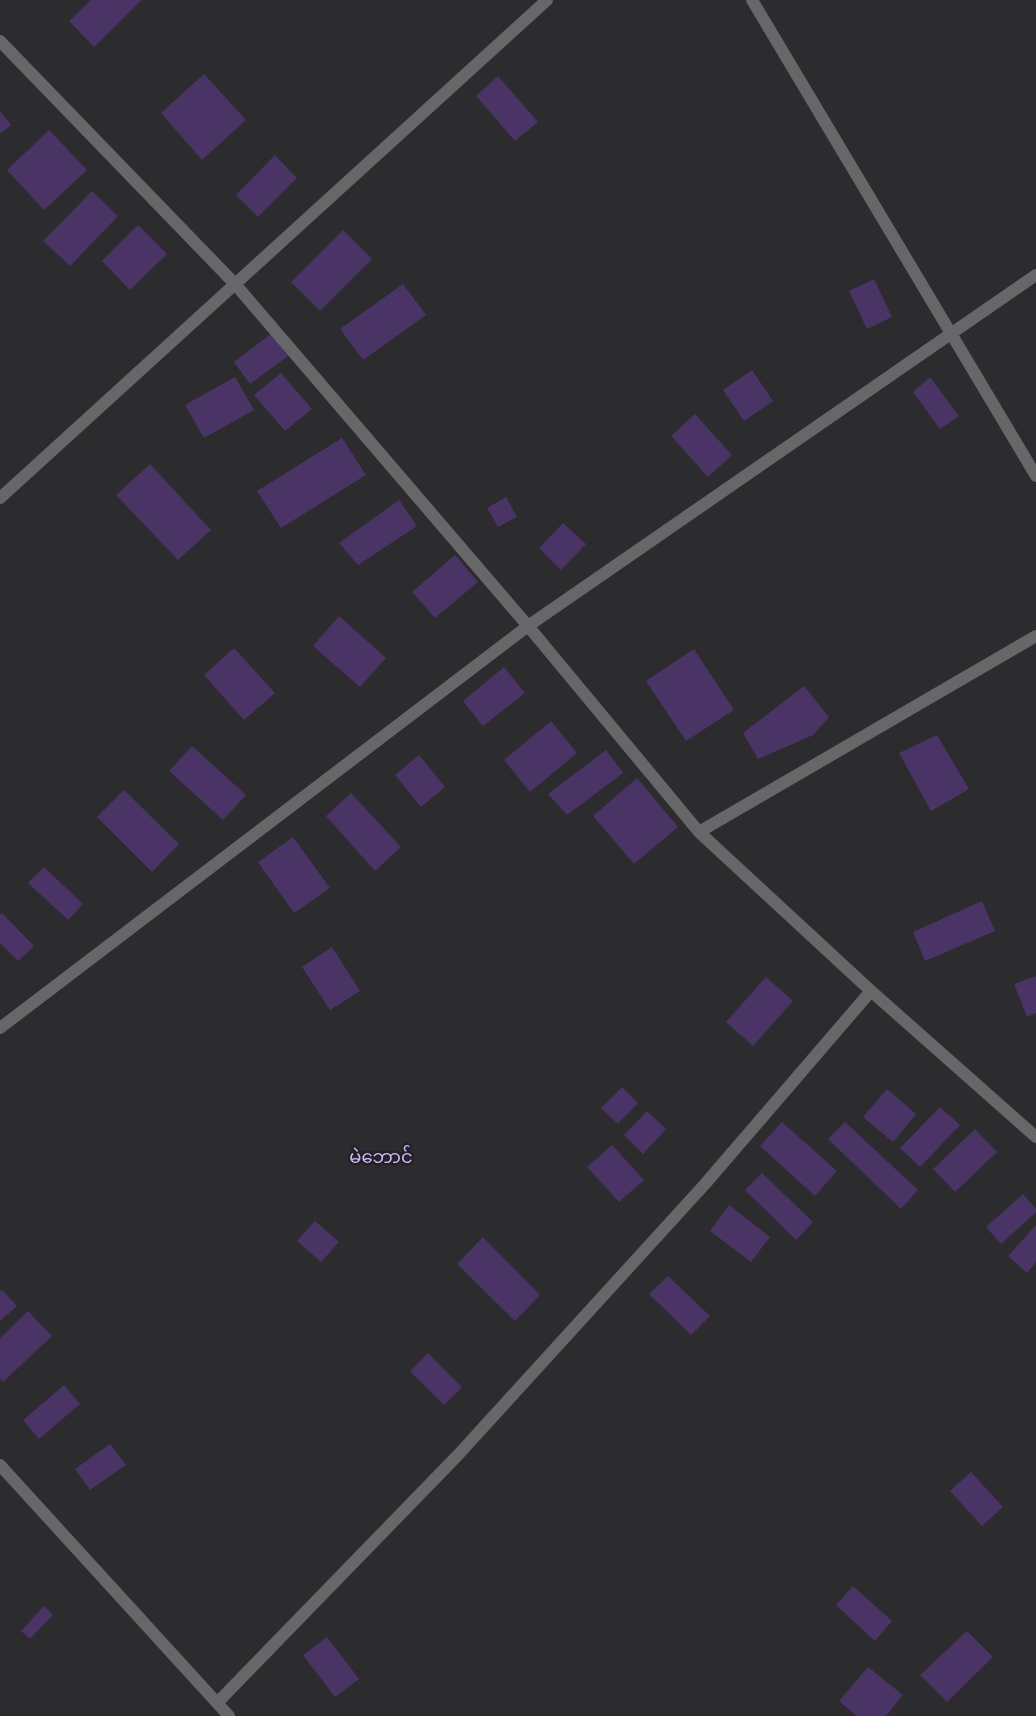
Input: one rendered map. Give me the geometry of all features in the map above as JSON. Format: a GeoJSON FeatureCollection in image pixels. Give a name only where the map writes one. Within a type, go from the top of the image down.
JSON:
{"type":"FeatureCollection","features":[{"type":"Feature","properties":{"kind":"street"},"geometry":{"type":"LineString","coordinates":[[0,498],[547,0]]}},
{"type":"Feature","properties":{"kind":"street"},"geometry":{"type":"LineString","coordinates":[[752,0],[1036,476]]}},
{"type":"Feature","properties":{"kind":"street"},"geometry":{"type":"LineString","coordinates":[[0,41],[235,284],[528,626],[699,832],[871,991],[1036,1137]]}},
{"type":"Feature","properties":{"kind":"street"},"geometry":{"type":"LineString","coordinates":[[0,1028],[528,626],[1036,275]]}},
{"type":"Feature","properties":{"kind":"street"},"geometry":{"type":"LineString","coordinates":[[699,832],[1036,636]]}},
{"type":"Feature","properties":{"kind":"street"},"geometry":{"type":"LineString","coordinates":[[217,1703],[471,1440],[705,1184],[871,991]]}},
{"type":"Feature","properties":{"kind":"street"},"geometry":{"type":"LineString","coordinates":[[0,1465],[229,1716]]}},
{"type":"Feature","properties":{"kind":"building"},"geometry":{"type":"Polygon","coordinates":[[[91,0],[142,0],[94,47],[69,21],[91,0]]]}},
{"type":"Feature","properties":{"kind":"building"},"geometry":{"type":"Polygon","coordinates":[[[204,74],[246,120],[202,160],[161,113],[204,74]]]}},
{"type":"Feature","properties":{"kind":"building"},"geometry":{"type":"Polygon","coordinates":[[[498,76],[538,122],[515,141],[476,96],[498,76]]]}},
{"type":"Feature","properties":{"kind":"building"},"geometry":{"type":"Polygon","coordinates":[[[0,111],[11,125],[0,134],[0,111]]]}},
{"type":"Feature","properties":{"kind":"building"},"geometry":{"type":"Polygon","coordinates":[[[49,130],[87,170],[44,210],[7,170],[49,130]]]}},
{"type":"Feature","properties":{"kind":"building"},"geometry":{"type":"Polygon","coordinates":[[[275,155],[297,178],[258,217],[236,195],[275,155]]]}},
{"type":"Feature","properties":{"kind":"building"},"geometry":{"type":"Polygon","coordinates":[[[92,191],[118,216],[70,266],[43,241],[92,191]]]}},
{"type":"Feature","properties":{"kind":"building"},"geometry":{"type":"Polygon","coordinates":[[[138,225],[167,254],[130,290],[102,261],[138,225]]]}},
{"type":"Feature","properties":{"kind":"building"},"geometry":{"type":"Polygon","coordinates":[[[343,230],[372,259],[320,311],[291,282],[343,230]]]}},
{"type":"Feature","properties":{"kind":"building"},"geometry":{"type":"Polygon","coordinates":[[[874,279],[892,317],[867,329],[849,291],[874,279]]]}},
{"type":"Feature","properties":{"kind":"building"},"geometry":{"type":"Polygon","coordinates":[[[403,284],[426,315],[363,360],[340,329],[403,284]]]}},
{"type":"Feature","properties":{"kind":"building"},"geometry":{"type":"Polygon","coordinates":[[[272,333],[288,356],[250,384],[234,362],[272,333]]]}},
{"type":"Feature","properties":{"kind":"building"},"geometry":{"type":"Polygon","coordinates":[[[752,370],[773,401],[744,421],[723,390],[752,370]]]}},
{"type":"Feature","properties":{"kind":"building"},"geometry":{"type":"Polygon","coordinates":[[[281,373],[312,409],[285,431],[254,395],[281,373]]]}},
{"type":"Feature","properties":{"kind":"building"},"geometry":{"type":"Polygon","coordinates":[[[235,377],[254,410],[204,438],[185,405],[235,377]]]}},
{"type":"Feature","properties":{"kind":"building"},"geometry":{"type":"Polygon","coordinates":[[[930,377],[959,416],[940,429],[913,392],[930,377]]]}},
{"type":"Feature","properties":{"kind":"building"},"geometry":{"type":"Polygon","coordinates":[[[695,414],[732,455],[708,477],[671,436],[695,414]]]}},
{"type":"Feature","properties":{"kind":"building"},"geometry":{"type":"Polygon","coordinates":[[[342,438],[366,475],[281,528],[257,491],[342,438]]]}},
{"type":"Feature","properties":{"kind":"building"},"geometry":{"type":"Polygon","coordinates":[[[150,464],[211,530],[178,560],[116,495],[150,464]]]}},
{"type":"Feature","properties":{"kind":"building"},"geometry":{"type":"Polygon","coordinates":[[[506,497],[517,517],[498,527],[487,508],[506,497]]]}},
{"type":"Feature","properties":{"kind":"building"},"geometry":{"type":"Polygon","coordinates":[[[399,500],[417,526],[358,565],[339,543],[399,500]]]}},
{"type":"Feature","properties":{"kind":"building"},"geometry":{"type":"Polygon","coordinates":[[[563,523],[586,544],[561,570],[539,548],[563,523]]]}},
{"type":"Feature","properties":{"kind":"building"},"geometry":{"type":"Polygon","coordinates":[[[455,555],[478,582],[435,618],[412,592],[455,555]]]}},
{"type":"Feature","properties":{"kind":"building"},"geometry":{"type":"Polygon","coordinates":[[[339,616],[386,658],[360,687],[313,646],[339,616]]]}},
{"type":"Feature","properties":{"kind":"building"},"geometry":{"type":"Polygon","coordinates":[[[234,648],[275,693],[244,720],[204,675],[234,648]]]}},
{"type":"Feature","properties":{"kind":"building"},"geometry":{"type":"Polygon","coordinates":[[[694,649],[734,710],[686,741],[646,681],[694,649]]]}},
{"type":"Feature","properties":{"kind":"building"},"geometry":{"type":"Polygon","coordinates":[[[504,667],[525,693],[483,726],[463,701],[504,667]]]}},
{"type":"Feature","properties":{"kind":"building"},"geometry":{"type":"Polygon","coordinates":[[[804,686],[829,717],[813,735],[758,759],[743,733],[804,686]]]}},
{"type":"Feature","properties":{"kind":"building"},"geometry":{"type":"Polygon","coordinates":[[[551,721],[577,753],[530,792],[504,760],[551,721]]]}},
{"type":"Feature","properties":{"kind":"building"},"geometry":{"type":"Polygon","coordinates":[[[937,735],[969,789],[931,811],[899,753],[937,735]]]}},
{"type":"Feature","properties":{"kind":"building"},"geometry":{"type":"Polygon","coordinates":[[[192,746],[246,795],[223,820],[169,771],[192,746]]]}},
{"type":"Feature","properties":{"kind":"building"},"geometry":{"type":"Polygon","coordinates":[[[606,750],[623,773],[567,815],[548,794],[606,750]]]}},
{"type":"Feature","properties":{"kind":"building"},"geometry":{"type":"Polygon","coordinates":[[[419,755],[445,787],[421,807],[395,775],[419,755]]]}},
{"type":"Feature","properties":{"kind":"building"},"geometry":{"type":"Polygon","coordinates":[[[637,778],[678,827],[634,864],[593,816],[637,778]]]}},
{"type":"Feature","properties":{"kind":"building"},"geometry":{"type":"Polygon","coordinates":[[[124,790],[179,844],[152,872],[97,817],[124,790]]]}},
{"type":"Feature","properties":{"kind":"building"},"geometry":{"type":"Polygon","coordinates":[[[351,793],[401,847],[375,871],[326,816],[351,793]]]}},
{"type":"Feature","properties":{"kind":"building"},"geometry":{"type":"Polygon","coordinates":[[[293,837],[330,888],[294,913],[258,862],[293,837]]]}},
{"type":"Feature","properties":{"kind":"building"},"geometry":{"type":"Polygon","coordinates":[[[44,867],[83,904],[68,920],[28,883],[44,867]]]}},
{"type":"Feature","properties":{"kind":"building"},"geometry":{"type":"Polygon","coordinates":[[[982,901],[995,931],[925,961],[913,932],[982,901]]]}},
{"type":"Feature","properties":{"kind":"building"},"geometry":{"type":"Polygon","coordinates":[[[2,913],[34,946],[18,961],[0,943],[0,915],[2,913]]]}},
{"type":"Feature","properties":{"kind":"building"},"geometry":{"type":"Polygon","coordinates":[[[332,947],[360,991],[330,1010],[302,967],[332,947]]]}},
{"type":"Feature","properties":{"kind":"building"},"geometry":{"type":"Polygon","coordinates":[[[1036,976],[1036,1013],[1027,1017],[1014,984],[1036,976]]]}},
{"type":"Feature","properties":{"kind":"building"},"geometry":{"type":"Polygon","coordinates":[[[766,977],[793,1001],[753,1046],[726,1022],[766,977]]]}},
{"type":"Feature","properties":{"kind":"building"},"geometry":{"type":"Polygon","coordinates":[[[622,1087],[638,1103],[618,1124],[601,1108],[622,1087]]]}},
{"type":"Feature","properties":{"kind":"building"},"geometry":{"type":"Polygon","coordinates":[[[887,1089],[916,1114],[893,1142],[863,1117],[887,1089]]]}},
{"type":"Feature","properties":{"kind":"building"},"geometry":{"type":"Polygon","coordinates":[[[940,1107],[960,1125],[920,1167],[900,1148],[940,1107]]]}},
{"type":"Feature","properties":{"kind":"building"},"geometry":{"type":"Polygon","coordinates":[[[647,1111],[666,1129],[643,1154],[624,1135],[647,1111]]]}},
{"type":"Feature","properties":{"kind":"building"},"geometry":{"type":"Polygon","coordinates":[[[782,1122],[837,1171],[815,1196],[760,1146],[782,1122]]]}},
{"type":"Feature","properties":{"kind":"building"},"geometry":{"type":"Polygon","coordinates":[[[845,1122],[918,1190],[901,1209],[828,1139],[845,1122]]]}},
{"type":"Feature","properties":{"kind":"building"},"geometry":{"type":"Polygon","coordinates":[[[975,1129],[997,1152],[955,1192],[933,1169],[975,1129]]]}},
{"type":"Feature","properties":{"kind":"building"},"geometry":{"type":"Polygon","coordinates":[[[612,1145],[644,1180],[619,1202],[587,1167],[612,1145]]]}},
{"type":"Feature","properties":{"kind":"building"},"geometry":{"type":"Polygon","coordinates":[[[762,1173],[813,1222],[796,1240],[745,1190],[762,1173]]]}},
{"type":"Feature","properties":{"kind":"building"},"geometry":{"type":"Polygon","coordinates":[[[1023,1194],[1036,1209],[1036,1212],[1001,1244],[986,1227],[1023,1194]]]}},
{"type":"Feature","properties":{"kind":"building"},"geometry":{"type":"Polygon","coordinates":[[[729,1205],[770,1237],[751,1262],[710,1231],[729,1205]]]}},
{"type":"Feature","properties":{"kind":"building"},"geometry":{"type":"Polygon","coordinates":[[[315,1221],[339,1242],[321,1262],[297,1241],[315,1221]]]}},
{"type":"Feature","properties":{"kind":"building"},"geometry":{"type":"Polygon","coordinates":[[[1036,1225],[1036,1262],[1027,1273],[1008,1256],[1036,1225]]]}},
{"type":"Feature","properties":{"kind":"building"},"geometry":{"type":"Polygon","coordinates":[[[483,1237],[540,1295],[515,1321],[457,1264],[483,1237]]]}},
{"type":"Feature","properties":{"kind":"building"},"geometry":{"type":"Polygon","coordinates":[[[668,1276],[710,1316],[691,1335],[649,1294],[668,1276]]]}},
{"type":"Feature","properties":{"kind":"building"},"geometry":{"type":"Polygon","coordinates":[[[2,1290],[17,1306],[0,1321],[0,1291],[2,1290]]]}},
{"type":"Feature","properties":{"kind":"building"},"geometry":{"type":"Polygon","coordinates":[[[28,1311],[52,1336],[3,1382],[0,1378],[0,1338],[28,1311]]]}},
{"type":"Feature","properties":{"kind":"building"},"geometry":{"type":"Polygon","coordinates":[[[428,1353],[462,1387],[444,1405],[410,1371],[428,1353]]]}},
{"type":"Feature","properties":{"kind":"building"},"geometry":{"type":"Polygon","coordinates":[[[64,1385],[80,1404],[39,1439],[23,1420],[64,1385]]]}},
{"type":"Feature","properties":{"kind":"building"},"geometry":{"type":"Polygon","coordinates":[[[110,1444],[126,1465],[90,1490],[75,1469],[110,1444]]]}},
{"type":"Feature","properties":{"kind":"building"},"geometry":{"type":"Polygon","coordinates":[[[971,1472],[1003,1507],[982,1526],[950,1491],[971,1472]]]}},
{"type":"Feature","properties":{"kind":"building"},"geometry":{"type":"Polygon","coordinates":[[[853,1586],[892,1621],[875,1641],[836,1605],[853,1586]]]}},
{"type":"Feature","properties":{"kind":"building"},"geometry":{"type":"Polygon","coordinates":[[[44,1606],[53,1615],[30,1639],[21,1631],[44,1606]]]}},
{"type":"Feature","properties":{"kind":"building"},"geometry":{"type":"Polygon","coordinates":[[[967,1631],[993,1657],[947,1702],[920,1675],[967,1631]]]}},
{"type":"Feature","properties":{"kind":"building"},"geometry":{"type":"Polygon","coordinates":[[[327,1637],[359,1679],[335,1697],[303,1655],[327,1637]]]}},
{"type":"Feature","properties":{"kind":"building"},"geometry":{"type":"Polygon","coordinates":[[[868,1667],[903,1695],[886,1716],[857,1716],[839,1701],[868,1667]]]}},
{"type":"Feature","properties":{"kind":"district","name":"မဲဘောင်"},"geometry":{"type":"Point","coordinates":[381,1157]}}]}
